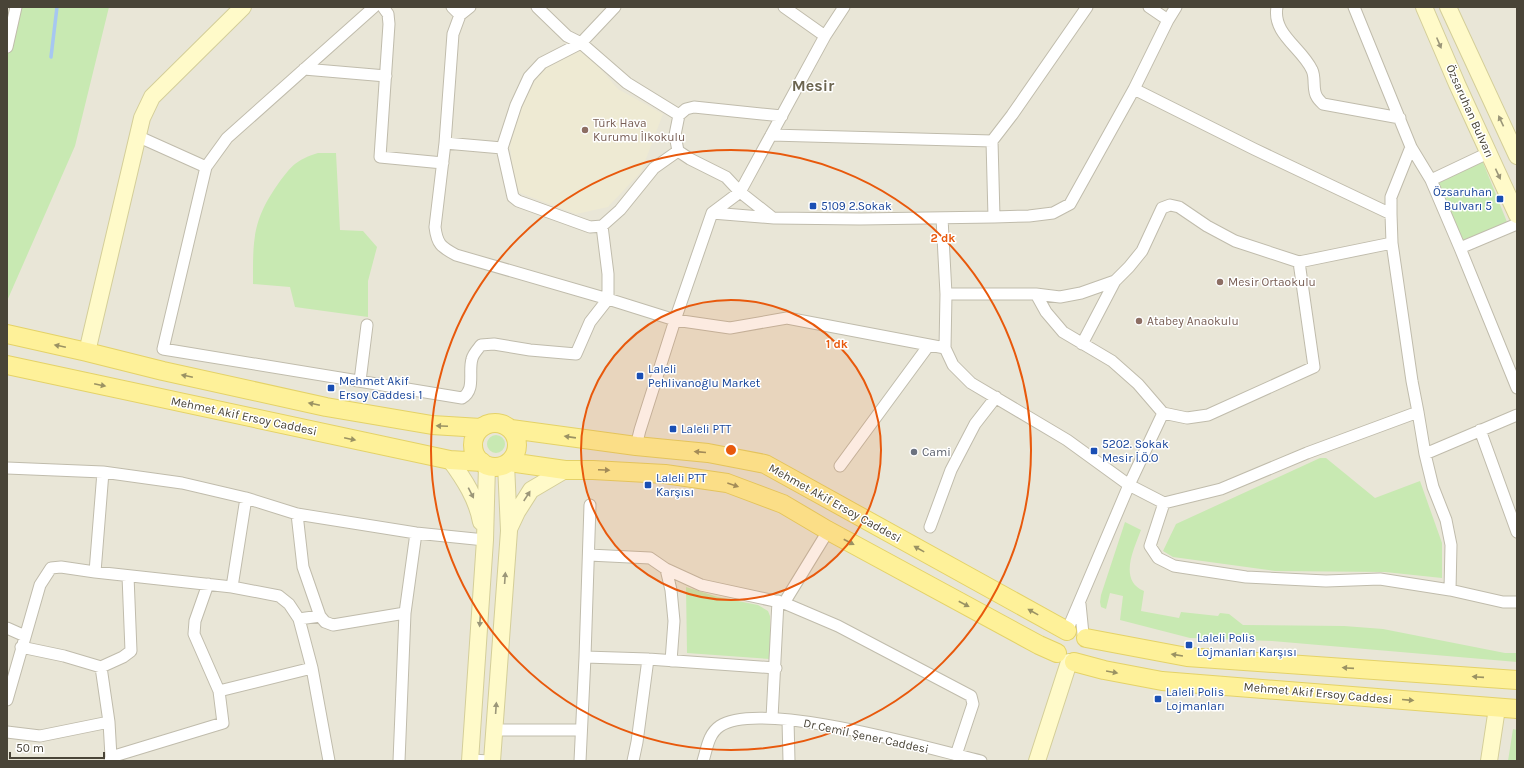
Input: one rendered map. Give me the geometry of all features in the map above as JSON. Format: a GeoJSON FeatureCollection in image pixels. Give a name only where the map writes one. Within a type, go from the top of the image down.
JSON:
{"type":"FeatureCollection","features":[{"type":"Feature","properties":{"kind":"main road"},"geometry":{"type":"LineString","coordinates":[[7,334],[163,371],[326,407],[432,425],[481,428]]}},
{"type":"Feature","properties":{"kind":"main road","name":"Mehmet Akif Ersoy Caddesi"},"geometry":{"type":"LineString","coordinates":[[7,365],[450,460],[485,464]]}},
{"type":"Feature","properties":{"kind":"main road"},"geometry":{"type":"LineString","coordinates":[[493,423],[500,423],[512,429],[518,446],[516,453],[507,463],[500,466],[485,464],[477,458],[473,445],[476,433],[481,428],[493,423]]}},
{"type":"Feature","properties":{"kind":"main road","name":"Mehmet Akif Ersoy Caddesi"},"geometry":{"type":"LineString","coordinates":[[512,429],[636,446],[708,453],[765,464],[1079,634],[1187,657],[1517,680]]}},
{"type":"Feature","properties":{"kind":"main road","name":"Mehmet Akif Ersoy Caddesi"},"geometry":{"type":"LineString","coordinates":[[507,463],[565,470],[665,474],[727,483],[783,504],[827,530],[1067,659],[1104,670],[1162,681],[1517,709]]}},
{"type":"Feature","properties":{"kind":"main road"},"geometry":{"type":"LineString","coordinates":[[1079,634],[1088,643],[1087,654],[1079,661],[1067,659],[1056,642],[1058,637],[1079,634]]}},
{"type":"Feature","properties":{"kind":"street"},"geometry":{"type":"LineString","coordinates":[[7,47],[16,7]]}},
{"type":"Feature","properties":{"kind":"street"},"geometry":{"type":"LineString","coordinates":[[87,352],[142,118],[152,97],[243,7]]}},
{"type":"Feature","properties":{"kind":"street"},"geometry":{"type":"LineString","coordinates":[[374,7],[227,138],[206,167],[163,349],[462,398],[470,390],[472,358],[481,345],[494,344],[530,350],[576,354],[590,322],[608,299],[608,274],[602,226]]}},
{"type":"Feature","properties":{"kind":"street"},"geometry":{"type":"LineString","coordinates":[[383,7],[388,14],[389,24],[380,157],[443,163]]}},
{"type":"Feature","properties":{"kind":"street"},"geometry":{"type":"LineString","coordinates":[[470,7],[456,11],[453,34],[445,143],[435,227],[436,239],[444,249],[456,255],[675,320],[730,328],[788,318],[945,348]]}},
{"type":"Feature","properties":{"kind":"street"},"geometry":{"type":"LineString","coordinates":[[537,7],[567,36],[581,43],[627,84],[678,115]]}},
{"type":"Feature","properties":{"kind":"street"},"geometry":{"type":"LineString","coordinates":[[615,7],[581,43],[542,63],[529,77],[516,106],[502,148],[514,197],[518,201],[590,227],[602,226],[620,210],[654,168],[678,151]]}},
{"type":"Feature","properties":{"kind":"street"},"geometry":{"type":"LineString","coordinates":[[784,7],[825,36]]}},
{"type":"Feature","properties":{"kind":"street"},"geometry":{"type":"LineString","coordinates":[[636,446],[675,320],[712,213],[740,192],[825,36],[844,7]]}},
{"type":"Feature","properties":{"kind":"street"},"geometry":{"type":"LineString","coordinates":[[994,217],[992,141],[1087,7]]}},
{"type":"Feature","properties":{"kind":"street"},"geometry":{"type":"LineString","coordinates":[[1149,7],[1168,20]]}},
{"type":"Feature","properties":{"kind":"street"},"geometry":{"type":"LineString","coordinates":[[712,213],[774,218],[860,219],[1029,216],[1053,213],[1070,204],[1134,89],[1176,7]]}},
{"type":"Feature","properties":{"kind":"street"},"geometry":{"type":"LineString","coordinates":[[1277,7],[1276,13],[1278,23],[1283,33],[1314,73],[1316,96],[1323,104],[1400,118]]}},
{"type":"Feature","properties":{"kind":"street"},"geometry":{"type":"LineString","coordinates":[[1354,7],[1411,147],[1431,180],[1517,388]]}},
{"type":"Feature","properties":{"kind":"street","name":"Özsaruhan Bulvarı"},"geometry":{"type":"LineString","coordinates":[[1424,7],[1517,215]]}},
{"type":"Feature","properties":{"kind":"street","name":"Özsaruhan Bulvarı"},"geometry":{"type":"LineString","coordinates":[[1448,7],[1517,156]]}},
{"type":"Feature","properties":{"kind":"street"},"geometry":{"type":"LineString","coordinates":[[304,69],[386,76]]}},
{"type":"Feature","properties":{"kind":"street"},"geometry":{"type":"LineString","coordinates":[[1134,89],[1254,149],[1391,214]]}},
{"type":"Feature","properties":{"kind":"street"},"geometry":{"type":"LineString","coordinates":[[774,218],[740,192],[726,177],[690,159],[678,151],[675,135],[678,115],[686,109],[694,107],[782,116]]}},
{"type":"Feature","properties":{"kind":"street"},"geometry":{"type":"LineString","coordinates":[[771,135],[992,141]]}},
{"type":"Feature","properties":{"kind":"street"},"geometry":{"type":"LineString","coordinates":[[137,136],[206,167]]}},
{"type":"Feature","properties":{"kind":"street"},"geometry":{"type":"LineString","coordinates":[[445,143],[502,148]]}},
{"type":"Feature","properties":{"kind":"street"},"geometry":{"type":"LineString","coordinates":[[1411,147],[1391,197],[1392,243],[1412,381],[1425,454],[1433,487],[1446,520],[1450,538],[1450,590]]}},
{"type":"Feature","properties":{"kind":"street"},"geometry":{"type":"LineString","coordinates":[[1431,180],[1488,153]]}},
{"type":"Feature","properties":{"kind":"street"},"geometry":{"type":"LineString","coordinates":[[1082,344],[1114,281],[1129,267],[1142,251],[1162,208],[1170,205],[1179,207],[1207,226],[1235,241],[1299,262],[1392,243]]}},
{"type":"Feature","properties":{"kind":"street"},"geometry":{"type":"LineString","coordinates":[[942,218],[946,294],[945,348],[953,365],[971,383],[1067,440],[1128,485],[1164,503],[1221,489],[1307,453],[1418,412]]}},
{"type":"Feature","properties":{"kind":"street"},"geometry":{"type":"LineString","coordinates":[[1460,248],[1517,224]]}},
{"type":"Feature","properties":{"kind":"street"},"geometry":{"type":"LineString","coordinates":[[1036,294],[1046,312],[1063,332],[1117,366],[1138,384],[1163,413],[1187,418],[1208,415],[1314,367],[1299,262]]}},
{"type":"Feature","properties":{"kind":"street"},"geometry":{"type":"LineString","coordinates":[[946,294],[1036,294],[1060,297],[1081,293],[1114,281]]}},
{"type":"Feature","properties":{"kind":"street"},"geometry":{"type":"LineString","coordinates":[[360,381],[366,326]]}},
{"type":"Feature","properties":{"kind":"street"},"geometry":{"type":"LineString","coordinates":[[840,466],[929,345]]}},
{"type":"Feature","properties":{"kind":"street"},"geometry":{"type":"LineString","coordinates":[[930,527],[951,470],[976,424],[996,397]]}},
{"type":"Feature","properties":{"kind":"street"},"geometry":{"type":"LineString","coordinates":[[1079,634],[1080,602],[1128,485],[1163,413]]}},
{"type":"Feature","properties":{"kind":"street"},"geometry":{"type":"LineString","coordinates":[[1425,454],[1517,415]]}},
{"type":"Feature","properties":{"kind":"street"},"geometry":{"type":"LineString","coordinates":[[1480,430],[1517,532]]}},
{"type":"Feature","properties":{"kind":"street"},"geometry":{"type":"LineString","coordinates":[[450,460],[464,479],[478,508],[485,540]]}},
{"type":"Feature","properties":{"kind":"street"},"geometry":{"type":"LineString","coordinates":[[485,464],[485,540],[469,760],[491,761],[508,531],[507,463]]}},
{"type":"Feature","properties":{"kind":"street"},"geometry":{"type":"LineString","coordinates":[[7,468],[103,472],[182,483],[246,498],[297,514],[416,533],[485,540]]}},
{"type":"Feature","properties":{"kind":"street"},"geometry":{"type":"LineString","coordinates":[[508,531],[517,512],[531,490],[565,470]]}},
{"type":"Feature","properties":{"kind":"street"},"geometry":{"type":"LineString","coordinates":[[95,572],[103,472]]}},
{"type":"Feature","properties":{"kind":"street"},"geometry":{"type":"LineString","coordinates":[[232,587],[246,498]]}},
{"type":"Feature","properties":{"kind":"street"},"geometry":{"type":"LineString","coordinates":[[1164,503],[1150,546],[1158,558],[1174,566],[1246,577],[1326,581],[1380,579],[1450,590],[1503,602],[1517,602]]}},
{"type":"Feature","properties":{"kind":"street"},"geometry":{"type":"LineString","coordinates":[[580,761],[590,505]]}},
{"type":"Feature","properties":{"kind":"street"},"geometry":{"type":"LineString","coordinates":[[297,514],[303,567],[320,616],[325,622],[333,625],[405,613]]}},
{"type":"Feature","properties":{"kind":"street"},"geometry":{"type":"LineString","coordinates":[[772,718],[781,602],[825,536],[827,530]]}},
{"type":"Feature","properties":{"kind":"street"},"geometry":{"type":"LineString","coordinates":[[399,761],[405,613],[416,533]]}},
{"type":"Feature","properties":{"kind":"street"},"geometry":{"type":"LineString","coordinates":[[589,555],[650,558],[666,568],[701,585],[781,602],[838,626],[971,696],[973,704],[956,755]]}},
{"type":"Feature","properties":{"kind":"street"},"geometry":{"type":"LineString","coordinates":[[7,700],[24,636],[40,585],[51,568],[61,566],[95,572],[232,587],[279,596],[289,604],[299,619],[312,668],[329,761]]}},
{"type":"Feature","properties":{"kind":"street"},"geometry":{"type":"LineString","coordinates":[[666,568],[671,590],[674,620],[671,661]]}},
{"type":"Feature","properties":{"kind":"street"},"geometry":{"type":"LineString","coordinates":[[21,647],[64,656],[101,667],[123,658],[130,651],[128,576]]}},
{"type":"Feature","properties":{"kind":"street"},"geometry":{"type":"LineString","coordinates":[[101,667],[109,722],[111,759],[223,723],[219,691],[194,634],[195,621],[208,584]]}},
{"type":"Feature","properties":{"kind":"street"},"geometry":{"type":"LineString","coordinates":[[1079,634],[1080,602]]}},
{"type":"Feature","properties":{"kind":"street"},"geometry":{"type":"LineString","coordinates":[[299,619],[320,616]]}},
{"type":"Feature","properties":{"kind":"street"},"geometry":{"type":"LineString","coordinates":[[7,628],[24,636]]}},
{"type":"Feature","properties":{"kind":"street"},"geometry":{"type":"LineString","coordinates":[[585,657],[648,659],[776,668]]}},
{"type":"Feature","properties":{"kind":"street"},"geometry":{"type":"LineString","coordinates":[[633,761],[648,659]]}},
{"type":"Feature","properties":{"kind":"street"},"geometry":{"type":"LineString","coordinates":[[1037,761],[1067,659]]}},
{"type":"Feature","properties":{"kind":"street"},"geometry":{"type":"LineString","coordinates":[[219,691],[312,668]]}},
{"type":"Feature","properties":{"kind":"street"},"geometry":{"type":"LineString","coordinates":[[1489,761],[1497,708]]}},
{"type":"Feature","properties":{"kind":"street","name":"Dr Cemil Şener Caddesi"},"geometry":{"type":"LineString","coordinates":[[703,761],[710,737],[720,726],[736,720],[772,718],[859,732],[981,761]]}},
{"type":"Feature","properties":{"kind":"street"},"geometry":{"type":"LineString","coordinates":[[788,720],[789,761]]}},
{"type":"Feature","properties":{"kind":"street"},"geometry":{"type":"LineString","coordinates":[[7,732],[40,736],[109,722]]}},
{"type":"Feature","properties":{"kind":"street"},"geometry":{"type":"LineString","coordinates":[[494,730],[581,730]]}},
{"type":"Feature","properties":{"kind":"shaded area"},"geometry":{"type":"Polygon","coordinates":[[[7,7],[1517,7],[1517,761],[7,761],[7,7]]]}},
{"type":"Feature","properties":{"kind":"shaded area","name":"Türk Hava Kurumu İlkokulu"},"geometry":{"type":"Polygon","coordinates":[[[582,47],[618,89],[663,114],[641,172],[608,207],[576,214],[515,191],[510,146],[516,113],[543,67],[582,47]]]}},
{"type":"Feature","properties":{"kind":"green space"},"geometry":{"type":"Polygon","coordinates":[[[17,7],[109,7],[75,146],[7,301],[7,50],[17,7]]]}},
{"type":"Feature","properties":{"kind":"green space"},"geometry":{"type":"Polygon","coordinates":[[[318,153],[336,153],[340,230],[363,231],[377,247],[368,281],[368,317],[295,307],[290,287],[253,284],[254,243],[263,209],[269,197],[287,172],[299,161],[318,153]]]}},
{"type":"Feature","properties":{"kind":"green space"},"geometry":{"type":"Polygon","coordinates":[[[1482,160],[1507,222],[1462,242],[1437,184],[1482,160]]]}},
{"type":"Feature","properties":{"kind":"green space"},"geometry":{"type":"Polygon","coordinates":[[[496,435],[502,438],[505,444],[502,450],[496,453],[490,450],[487,444],[490,438],[496,435]]]}},
{"type":"Feature","properties":{"kind":"green space"},"geometry":{"type":"Polygon","coordinates":[[[1320,458],[1326,458],[1375,498],[1420,481],[1442,543],[1442,578],[1385,572],[1275,571],[1173,557],[1163,551],[1176,524],[1320,458]]]}},
{"type":"Feature","properties":{"kind":"green space"},"geometry":{"type":"Polygon","coordinates":[[[1125,522],[1141,530],[1132,555],[1130,572],[1132,580],[1136,586],[1144,591],[1141,611],[1179,618],[1181,612],[1218,616],[1220,613],[1229,614],[1243,625],[1344,626],[1383,629],[1505,653],[1517,653],[1517,662],[1272,641],[1190,638],[1120,620],[1123,596],[1110,593],[1106,609],[1101,607],[1100,602],[1125,522]]]}},
{"type":"Feature","properties":{"kind":"green space"},"geometry":{"type":"Polygon","coordinates":[[[686,587],[718,597],[758,605],[768,611],[770,616],[770,659],[687,653],[686,587]]]}},
{"type":"Feature","properties":{"kind":"green space"},"geometry":{"type":"Polygon","coordinates":[[[1513,729],[1517,730],[1517,761],[1508,761],[1513,729]]]}},
{"type":"Feature","properties":{"kind":"waterway"},"geometry":{"type":"LineString","coordinates":[[51,57],[57,7]]}},
{"type":"Feature","properties":{"kind":"place","name":"Türk Hava Kurumu İlkokulu"},"geometry":{"type":"Point","coordinates":[585,130]}},
{"type":"Feature","properties":{"kind":"place","name":"Özsaruhan Bulvarı 5"},"geometry":{"type":"Point","coordinates":[1500,199]}},
{"type":"Feature","properties":{"kind":"place","name":"5109 2.Sokak"},"geometry":{"type":"Point","coordinates":[813,206]}},
{"type":"Feature","properties":{"kind":"place","name":"Mesir Ortaokulu"},"geometry":{"type":"Point","coordinates":[1220,282]}},
{"type":"Feature","properties":{"kind":"place","name":"Atabey Anaokulu"},"geometry":{"type":"Point","coordinates":[1139,321]}},
{"type":"Feature","properties":{"kind":"place","name":"Laleli Pehlivanoğlu Market"},"geometry":{"type":"Point","coordinates":[640,376]}},
{"type":"Feature","properties":{"kind":"place","name":"Mehmet Akif Ersoy Caddesi 1"},"geometry":{"type":"Point","coordinates":[331,388]}},
{"type":"Feature","properties":{"kind":"place","name":"Laleli PTT"},"geometry":{"type":"Point","coordinates":[673,429]}},
{"type":"Feature","properties":{"kind":"place","name":"5202. Sokak Mesir İ.Ö.O"},"geometry":{"type":"Point","coordinates":[1094,451]}},
{"type":"Feature","properties":{"kind":"place","name":"Cami"},"geometry":{"type":"Point","coordinates":[914,452]}},
{"type":"Feature","properties":{"kind":"place","name":"Laleli PTT Karşısı"},"geometry":{"type":"Point","coordinates":[648,485]}},
{"type":"Feature","properties":{"kind":"place","name":"Laleli Polis Lojmanları Karşısı"},"geometry":{"type":"Point","coordinates":[1189,645]}},
{"type":"Feature","properties":{"kind":"place","name":"Laleli Polis Lojmanları"},"geometry":{"type":"Point","coordinates":[1158,699]}},
{"type":"Feature","properties":{"kind":"district","name":"Mesir"},"geometry":{"type":"Point","coordinates":[813,85]}}]}
